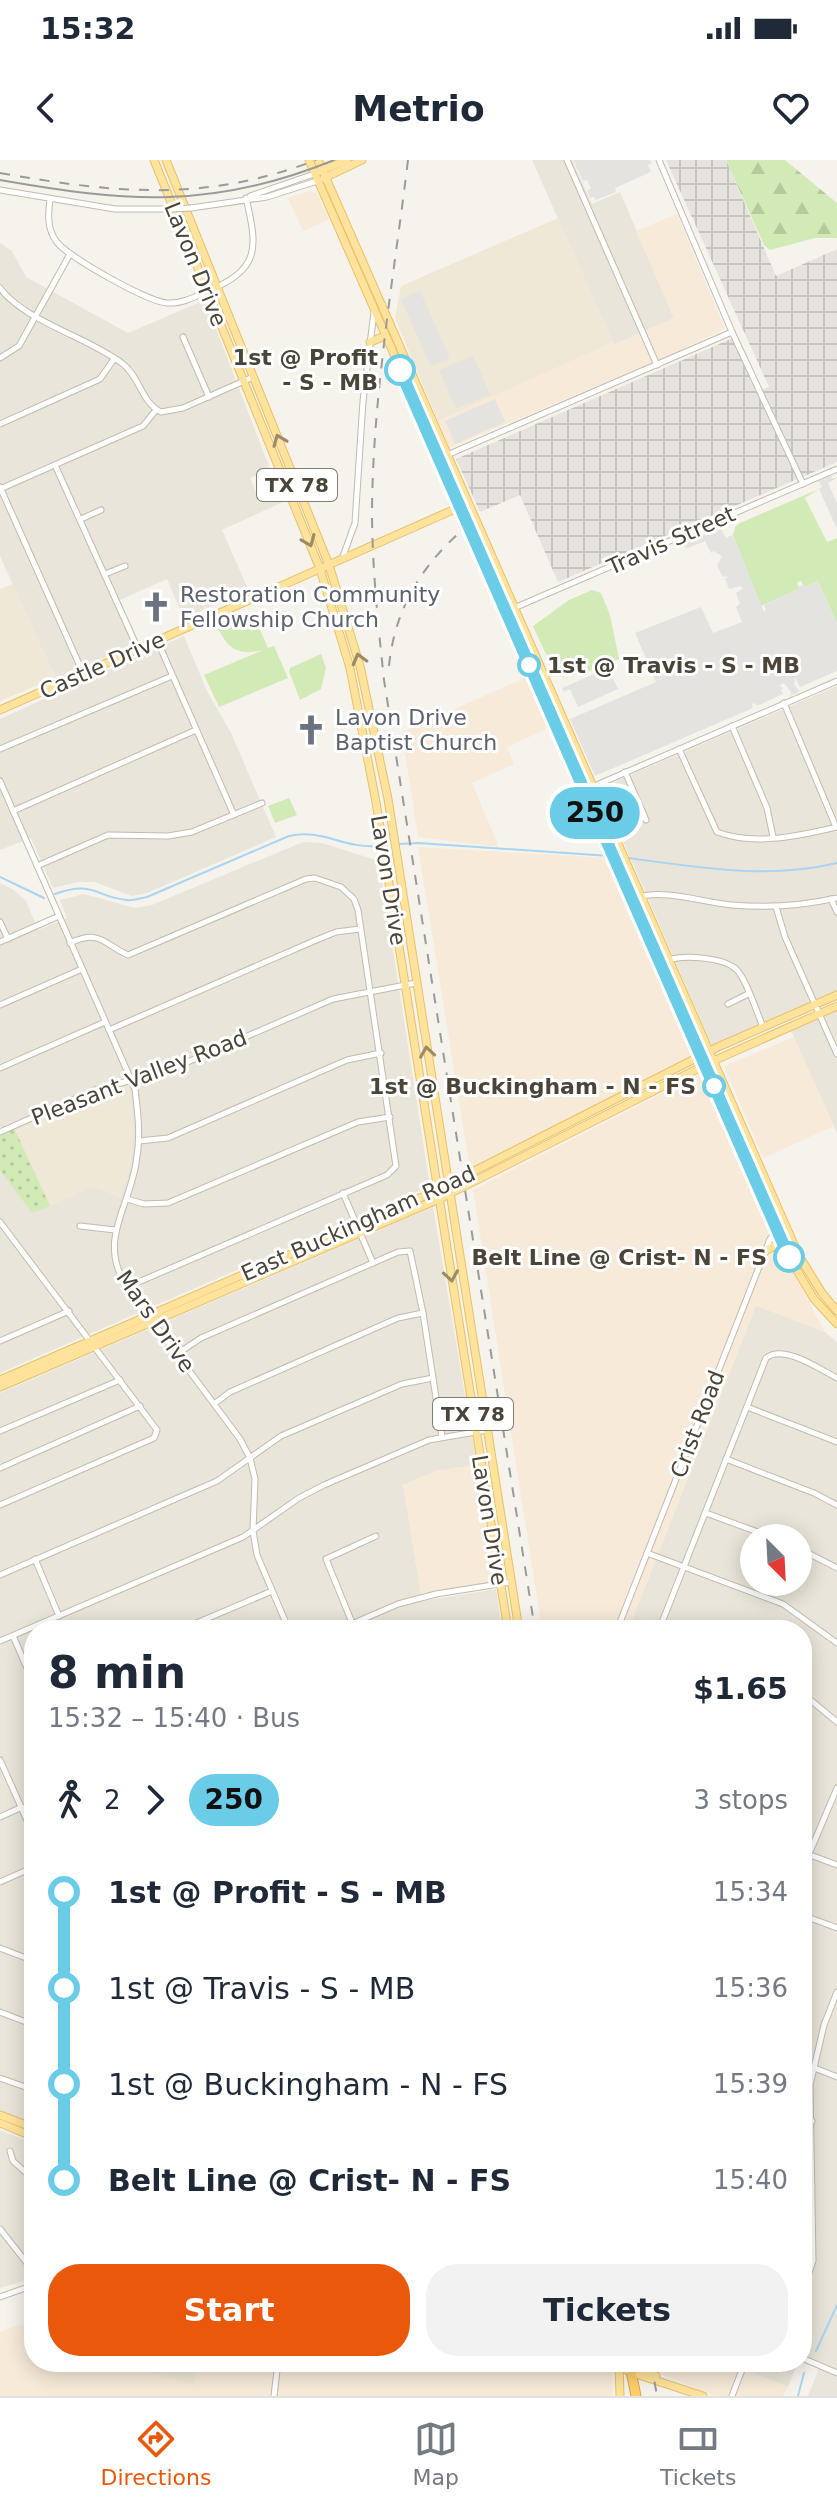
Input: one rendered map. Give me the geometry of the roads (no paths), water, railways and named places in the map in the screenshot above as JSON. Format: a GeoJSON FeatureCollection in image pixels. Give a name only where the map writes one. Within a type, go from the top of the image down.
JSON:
{"type":"FeatureCollection","features":[{"type":"Feature","properties":{"kind":"highway"},"geometry":{"type":"LineString","coordinates":[[627,2372],[633,2396]]}},
{"type":"Feature","properties":{"kind":"main road","name":"Lavon Drive"},"geometry":{"type":"LineString","coordinates":[[154,160],[320,569],[354,686],[370,764],[506,1620]]}},
{"type":"Feature","properties":{"kind":"main road","name":"Lavon Drive"},"geometry":{"type":"LineString","coordinates":[[166,160],[329,565],[349,623],[372,718],[517,1620]]}},
{"type":"Feature","properties":{"kind":"main road"},"geometry":{"type":"LineString","coordinates":[[309,160],[320,176],[376,295],[438,459],[504,596]]}},
{"type":"Feature","properties":{"kind":"main road"},"geometry":{"type":"LineString","coordinates":[[318,160],[320,176],[374,312],[446,455],[510,610],[676,986],[785,1248],[802,1282],[837,1324]]}},
{"type":"Feature","properties":{"kind":"main road"},"geometry":{"type":"LineString","coordinates":[[320,176],[347,160]]}},
{"type":"Feature","properties":{"kind":"main road"},"geometry":{"type":"LineString","coordinates":[[320,176],[362,160]]}},
{"type":"Feature","properties":{"kind":"main road"},"geometry":{"type":"LineString","coordinates":[[370,342],[385,336]]}},
{"type":"Feature","properties":{"kind":"main road","name":"Castle Drive"},"geometry":{"type":"LineString","coordinates":[[0,710],[467,503]]}},
{"type":"Feature","properties":{"kind":"main road"},"geometry":{"type":"LineString","coordinates":[[354,686],[362,692],[372,718]]}},
{"type":"Feature","properties":{"kind":"main road"},"geometry":{"type":"LineString","coordinates":[[370,764],[381,761]]}},
{"type":"Feature","properties":{"kind":"main road"},"geometry":{"type":"LineString","coordinates":[[589,788],[599,822],[616,851]]}},
{"type":"Feature","properties":{"kind":"main road"},"geometry":{"type":"LineString","coordinates":[[637,899],[709,1052]]}},
{"type":"Feature","properties":{"kind":"main road","name":"East Buckingham Road"},"geometry":{"type":"LineString","coordinates":[[0,1387],[449,1189],[706,1061],[709,1052],[837,995]]}},
{"type":"Feature","properties":{"kind":"main road"},"geometry":{"type":"LineString","coordinates":[[706,1061],[837,1006]]}},
{"type":"Feature","properties":{"kind":"main road"},"geometry":{"type":"LineString","coordinates":[[769,1036],[770,1031],[788,1016]]}},
{"type":"Feature","properties":{"kind":"main road"},"geometry":{"type":"LineString","coordinates":[[706,1061],[754,1153],[811,1278],[837,1311]]}},
{"type":"Feature","properties":{"kind":"main road"},"geometry":{"type":"LineString","coordinates":[[746,1158],[754,1153]]}},
{"type":"Feature","properties":{"kind":"main road"},"geometry":{"type":"LineString","coordinates":[[765,1251],[774,1246],[785,1248]]}},
{"type":"Feature","properties":{"kind":"main road","name":"East Buckingham Road"},"geometry":{"type":"LineString","coordinates":[[0,1380],[93,1344]]}},
{"type":"Feature","properties":{"kind":"main road"},"geometry":{"type":"LineString","coordinates":[[489,1512],[500,1510]]}},
{"type":"Feature","properties":{"kind":"main road"},"geometry":{"type":"LineString","coordinates":[[0,2115],[24,2128]]}},
{"type":"Feature","properties":{"kind":"main road"},"geometry":{"type":"LineString","coordinates":[[0,2123],[24,2130]]}},
{"type":"Feature","properties":{"kind":"main road"},"geometry":{"type":"LineString","coordinates":[[620,2396],[624,2372]]}},
{"type":"Feature","properties":{"kind":"main road"},"geometry":{"type":"LineString","coordinates":[[641,2372],[699,2394]]}},
{"type":"Feature","properties":{"kind":"street"},"geometry":{"type":"LineString","coordinates":[[567,160],[657,365]]}},
{"type":"Feature","properties":{"kind":"street"},"geometry":{"type":"LineString","coordinates":[[659,160],[732,332],[803,484]]}},
{"type":"Feature","properties":{"kind":"street"},"geometry":{"type":"LineString","coordinates":[[0,190],[115,209],[171,209],[246,198],[320,176]]}},
{"type":"Feature","properties":{"kind":"street"},"geometry":{"type":"LineString","coordinates":[[50,199],[50,230],[57,243],[70,254],[156,301],[167,303],[181,302],[240,275],[250,259],[252,230],[246,198]]}},
{"type":"Feature","properties":{"kind":"street"},"geometry":{"type":"LineString","coordinates":[[0,358],[19,346],[70,254]]}},
{"type":"Feature","properties":{"kind":"street"},"geometry":{"type":"LineString","coordinates":[[0,288],[15,304],[114,359],[131,372],[145,398],[161,412],[176,411],[253,377]]}},
{"type":"Feature","properties":{"kind":"street"},"geometry":{"type":"LineString","coordinates":[[342,559],[355,523],[359,449],[376,295]]}},
{"type":"Feature","properties":{"kind":"street"},"geometry":{"type":"LineString","coordinates":[[438,459],[732,332]]}},
{"type":"Feature","properties":{"kind":"street"},"geometry":{"type":"LineString","coordinates":[[183,337],[209,397]]}},
{"type":"Feature","properties":{"kind":"street"},"geometry":{"type":"LineString","coordinates":[[0,424],[100,379],[114,359]]}},
{"type":"Feature","properties":{"kind":"street"},"geometry":{"type":"LineString","coordinates":[[83,673],[0,489],[143,426],[156,410]]}},
{"type":"Feature","properties":{"kind":"street"},"geometry":{"type":"LineString","coordinates":[[55,465],[138,649]]}},
{"type":"Feature","properties":{"kind":"street","name":"Travis Street"},"geometry":{"type":"LineString","coordinates":[[510,610],[837,469]]}},
{"type":"Feature","properties":{"kind":"street"},"geometry":{"type":"LineString","coordinates":[[81,519],[101,510]]}},
{"type":"Feature","properties":{"kind":"street"},"geometry":{"type":"LineString","coordinates":[[105,574],[125,566]]}},
{"type":"Feature","properties":{"kind":"street"},"geometry":{"type":"LineString","coordinates":[[157,640],[234,815]]}},
{"type":"Feature","properties":{"kind":"street"},"geometry":{"type":"LineString","coordinates":[[0,749],[172,676]]}},
{"type":"Feature","properties":{"kind":"street"},"geometry":{"type":"LineString","coordinates":[[589,788],[837,681]]}},
{"type":"Feature","properties":{"kind":"street"},"geometry":{"type":"LineString","coordinates":[[679,749],[717,832],[730,836],[773,837],[836,827],[784,703]]}},
{"type":"Feature","properties":{"kind":"street"},"geometry":{"type":"LineString","coordinates":[[732,726],[767,808],[773,837]]}},
{"type":"Feature","properties":{"kind":"street"},"geometry":{"type":"LineString","coordinates":[[13,811],[196,730]]}},
{"type":"Feature","properties":{"kind":"street"},"geometry":{"type":"LineString","coordinates":[[625,772],[646,820]]}},
{"type":"Feature","properties":{"kind":"street","name":"Mars Drive"},"geometry":{"type":"LineString","coordinates":[[0,781],[132,1081],[139,1117],[139,1141],[127,1199],[115,1230],[114,1257],[127,1287],[240,1439],[250,1458],[255,1479],[253,1531],[257,1555],[285,1620]]}},
{"type":"Feature","properties":{"kind":"street"},"geometry":{"type":"LineString","coordinates":[[37,866],[108,835],[180,835],[262,803]]}},
{"type":"Feature","properties":{"kind":"street"},"geometry":{"type":"LineString","coordinates":[[70,943],[82,937],[101,938],[128,955],[306,879],[315,878],[341,887],[354,899],[381,1053],[396,1166],[387,1175],[127,1287]]}},
{"type":"Feature","properties":{"kind":"street"},"geometry":{"type":"LineString","coordinates":[[637,899],[654,894],[714,904],[776,907],[834,898],[837,912]]}},
{"type":"Feature","properties":{"kind":"street"},"geometry":{"type":"LineString","coordinates":[[776,907],[785,937],[837,1054]]}},
{"type":"Feature","properties":{"kind":"street"},"geometry":{"type":"LineString","coordinates":[[0,942],[59,916]]}},
{"type":"Feature","properties":{"kind":"street"},"geometry":{"type":"LineString","coordinates":[[0,922],[8,939]]}},
{"type":"Feature","properties":{"kind":"street"},"geometry":{"type":"LineString","coordinates":[[109,1030],[322,937],[360,929]]}},
{"type":"Feature","properties":{"kind":"street"},"geometry":{"type":"LineString","coordinates":[[668,960],[688,957],[725,963],[736,969],[763,1027]]}},
{"type":"Feature","properties":{"kind":"street"},"geometry":{"type":"LineString","coordinates":[[0,1005],[82,969]]}},
{"type":"Feature","properties":{"kind":"street","name":"Pleasant Valley Road"},"geometry":{"type":"LineString","coordinates":[[0,1132],[95,1090],[169,1070],[333,999],[416,983]]}},
{"type":"Feature","properties":{"kind":"street"},"geometry":{"type":"LineString","coordinates":[[728,1004],[748,994]]}},
{"type":"Feature","properties":{"kind":"street"},"geometry":{"type":"LineString","coordinates":[[0,1068],[105,1022]]}},
{"type":"Feature","properties":{"kind":"street"},"geometry":{"type":"LineString","coordinates":[[139,1141],[168,1138],[347,1060],[381,1053]]}},
{"type":"Feature","properties":{"kind":"street"},"geometry":{"type":"LineString","coordinates":[[127,1199],[144,1204],[168,1203],[358,1122],[390,1117]]}},
{"type":"Feature","properties":{"kind":"street"},"geometry":{"type":"LineString","coordinates":[[343,1193],[373,1263]]}},
{"type":"Feature","properties":{"kind":"street"},"geometry":{"type":"LineString","coordinates":[[0,1222],[157,1430],[157,1435],[0,1505]]}},
{"type":"Feature","properties":{"kind":"street"},"geometry":{"type":"LineString","coordinates":[[777,1230],[786,1225]]}},
{"type":"Feature","properties":{"kind":"street"},"geometry":{"type":"LineString","coordinates":[[80,1226],[115,1230]]}},
{"type":"Feature","properties":{"kind":"street","name":"Crist Road"},"geometry":{"type":"LineString","coordinates":[[621,1620],[765,1251],[777,1230]]}},
{"type":"Feature","properties":{"kind":"street"},"geometry":{"type":"LineString","coordinates":[[177,1354],[201,1338],[398,1252],[410,1251],[442,1437]]}},
{"type":"Feature","properties":{"kind":"street"},"geometry":{"type":"LineString","coordinates":[[0,1341],[69,1311]]}},
{"type":"Feature","properties":{"kind":"street"},"geometry":{"type":"LineString","coordinates":[[214,1404],[230,1392],[398,1318],[423,1313]]}},
{"type":"Feature","properties":{"kind":"street"},"geometry":{"type":"LineString","coordinates":[[663,1620],[766,1358],[776,1353],[786,1354],[837,1378]]}},
{"type":"Feature","properties":{"kind":"street"},"geometry":{"type":"LineString","coordinates":[[0,1575],[217,1481],[281,1436],[402,1384],[433,1378]]}},
{"type":"Feature","properties":{"kind":"street"},"geometry":{"type":"LineString","coordinates":[[0,1431],[120,1380]]}},
{"type":"Feature","properties":{"kind":"street"},"geometry":{"type":"LineString","coordinates":[[0,1468],[140,1406]]}},
{"type":"Feature","properties":{"kind":"street"},"geometry":{"type":"LineString","coordinates":[[747,1407],[837,1442]]}},
{"type":"Feature","properties":{"kind":"street"},"geometry":{"type":"LineString","coordinates":[[50,1620],[253,1531],[299,1498],[324,1485],[429,1440],[487,1430]]}},
{"type":"Feature","properties":{"kind":"street"},"geometry":{"type":"LineString","coordinates":[[726,1459],[837,1505]]}},
{"type":"Feature","properties":{"kind":"street"},"geometry":{"type":"LineString","coordinates":[[706,1513],[740,1526]]}},
{"type":"Feature","properties":{"kind":"street"},"geometry":{"type":"LineString","coordinates":[[351,1620],[326,1559],[376,1536]]}},
{"type":"Feature","properties":{"kind":"street"},"geometry":{"type":"LineString","coordinates":[[647,1553],[783,1604],[805,1620]]}},
{"type":"Feature","properties":{"kind":"street"},"geometry":{"type":"LineString","coordinates":[[812,1555],[837,1568]]}},
{"type":"Feature","properties":{"kind":"street"},"geometry":{"type":"LineString","coordinates":[[35,1559],[59,1616]]}},
{"type":"Feature","properties":{"kind":"street"},"geometry":{"type":"LineString","coordinates":[[367,1620],[398,1604],[436,1594],[511,1582]]}},
{"type":"Feature","properties":{"kind":"street"},"geometry":{"type":"LineString","coordinates":[[204,1620],[272,1591]]}},
{"type":"Feature","properties":{"kind":"street"},"geometry":{"type":"LineString","coordinates":[[812,1625],[837,1643]]}},
{"type":"Feature","properties":{"kind":"street"},"geometry":{"type":"LineString","coordinates":[[0,1641],[24,1631]]}},
{"type":"Feature","properties":{"kind":"street"},"geometry":{"type":"LineString","coordinates":[[13,1636],[24,1661]]}},
{"type":"Feature","properties":{"kind":"street"},"geometry":{"type":"LineString","coordinates":[[812,1701],[837,1722]]}},
{"type":"Feature","properties":{"kind":"street"},"geometry":{"type":"LineString","coordinates":[[0,1760],[24,1811]]}},
{"type":"Feature","properties":{"kind":"street"},"geometry":{"type":"LineString","coordinates":[[812,1847],[837,1788]]}},
{"type":"Feature","properties":{"kind":"street"},"geometry":{"type":"LineString","coordinates":[[0,1817],[22,1807]]}},
{"type":"Feature","properties":{"kind":"street"},"geometry":{"type":"LineString","coordinates":[[812,1855],[837,1865]]}},
{"type":"Feature","properties":{"kind":"street"},"geometry":{"type":"LineString","coordinates":[[0,1882],[24,1871]]}},
{"type":"Feature","properties":{"kind":"street"},"geometry":{"type":"LineString","coordinates":[[812,1919],[837,1928]]}},
{"type":"Feature","properties":{"kind":"street"},"geometry":{"type":"LineString","coordinates":[[0,1948],[24,1957]]}},
{"type":"Feature","properties":{"kind":"street"},"geometry":{"type":"LineString","coordinates":[[812,2081],[824,2025],[837,1992]]}},
{"type":"Feature","properties":{"kind":"street"},"geometry":{"type":"LineString","coordinates":[[0,2012],[24,2021]]}},
{"type":"Feature","properties":{"kind":"street"},"geometry":{"type":"LineString","coordinates":[[814,2068],[837,2077]]}},
{"type":"Feature","properties":{"kind":"street"},"geometry":{"type":"LineString","coordinates":[[0,2078],[24,2086]]}},
{"type":"Feature","properties":{"kind":"street"},"geometry":{"type":"LineString","coordinates":[[812,2121],[812,2264]]}},
{"type":"Feature","properties":{"kind":"street"},"geometry":{"type":"LineString","coordinates":[[10,2151],[13,2161],[24,2171]]}},
{"type":"Feature","properties":{"kind":"street"},"geometry":{"type":"LineString","coordinates":[[0,2229],[24,2259]]}},
{"type":"Feature","properties":{"kind":"street"},"geometry":{"type":"LineString","coordinates":[[0,2297],[24,2289]]}},
{"type":"Feature","properties":{"kind":"street"},"geometry":{"type":"LineString","coordinates":[[812,2362],[837,2373]]}},
{"type":"Feature","properties":{"kind":"street"},"geometry":{"type":"LineString","coordinates":[[274,2396],[277,2372]]}},
{"type":"Feature","properties":{"kind":"street"},"geometry":{"type":"LineString","coordinates":[[732,2396],[741,2372]]}},
{"type":"Feature","properties":{"kind":"waterway"},"geometry":{"type":"LineString","coordinates":[[55,894],[86,889],[127,900],[147,897],[289,836],[301,834],[354,845],[378,846]]}},
{"type":"Feature","properties":{"kind":"waterway"},"geometry":{"type":"LineString","coordinates":[[400,844],[610,856]]}},
{"type":"Feature","properties":{"kind":"waterway"},"geometry":{"type":"LineString","coordinates":[[628,858],[759,871],[785,871],[837,863]]}},
{"type":"Feature","properties":{"kind":"waterway"},"geometry":{"type":"LineString","coordinates":[[0,877],[44,898]]}},
{"type":"Feature","properties":{"kind":"waterway"},"geometry":{"type":"LineString","coordinates":[[816,2351],[837,2305]]}},
{"type":"Feature","properties":{"kind":"waterway"},"geometry":{"type":"LineString","coordinates":[[798,2396],[804,2373]]}},
{"type":"Feature","properties":{"kind":"tram line"},"geometry":{"type":"LineString","coordinates":[[0,180],[88,193],[168,197],[248,187],[334,160]]}},
{"type":"Feature","properties":{"kind":"railway"},"geometry":{"type":"LineString","coordinates":[[0,173],[82,185],[159,190],[236,183],[316,160]]}},
{"type":"Feature","properties":{"kind":"railway"},"geometry":{"type":"LineString","coordinates":[[408,160],[385,335],[373,466],[373,553],[378,616],[384,680],[533,1620]]}},
{"type":"Feature","properties":{"kind":"railway"},"geometry":{"type":"LineString","coordinates":[[389,666],[396,628],[411,593],[431,562],[458,534]]}},
{"type":"Feature","properties":{"kind":"railway"},"geometry":{"type":"LineString","coordinates":[[653,2372],[657,2396]]}},
{"type":"Feature","properties":{"kind":"place","name":"1st @ Profit - S - MB"},"geometry":{"type":"Point","coordinates":[400,370]}},
{"type":"Feature","properties":{"kind":"place","name":"Restoration Community Fellowship Church"},"geometry":{"type":"Point","coordinates":[156,607]}},
{"type":"Feature","properties":{"kind":"place","name":"1st @ Travis - S - MB"},"geometry":{"type":"Point","coordinates":[529,665]}},
{"type":"Feature","properties":{"kind":"place","name":"Lavon Drive Baptist Church"},"geometry":{"type":"Point","coordinates":[311,730]}},
{"type":"Feature","properties":{"kind":"place","name":"1st @ Buckingham - N - FS"},"geometry":{"type":"Point","coordinates":[714,1086]}},
{"type":"Feature","properties":{"kind":"place","name":"Belt Line @ Crist- N - FS"},"geometry":{"type":"Point","coordinates":[789,1257]}}]}
